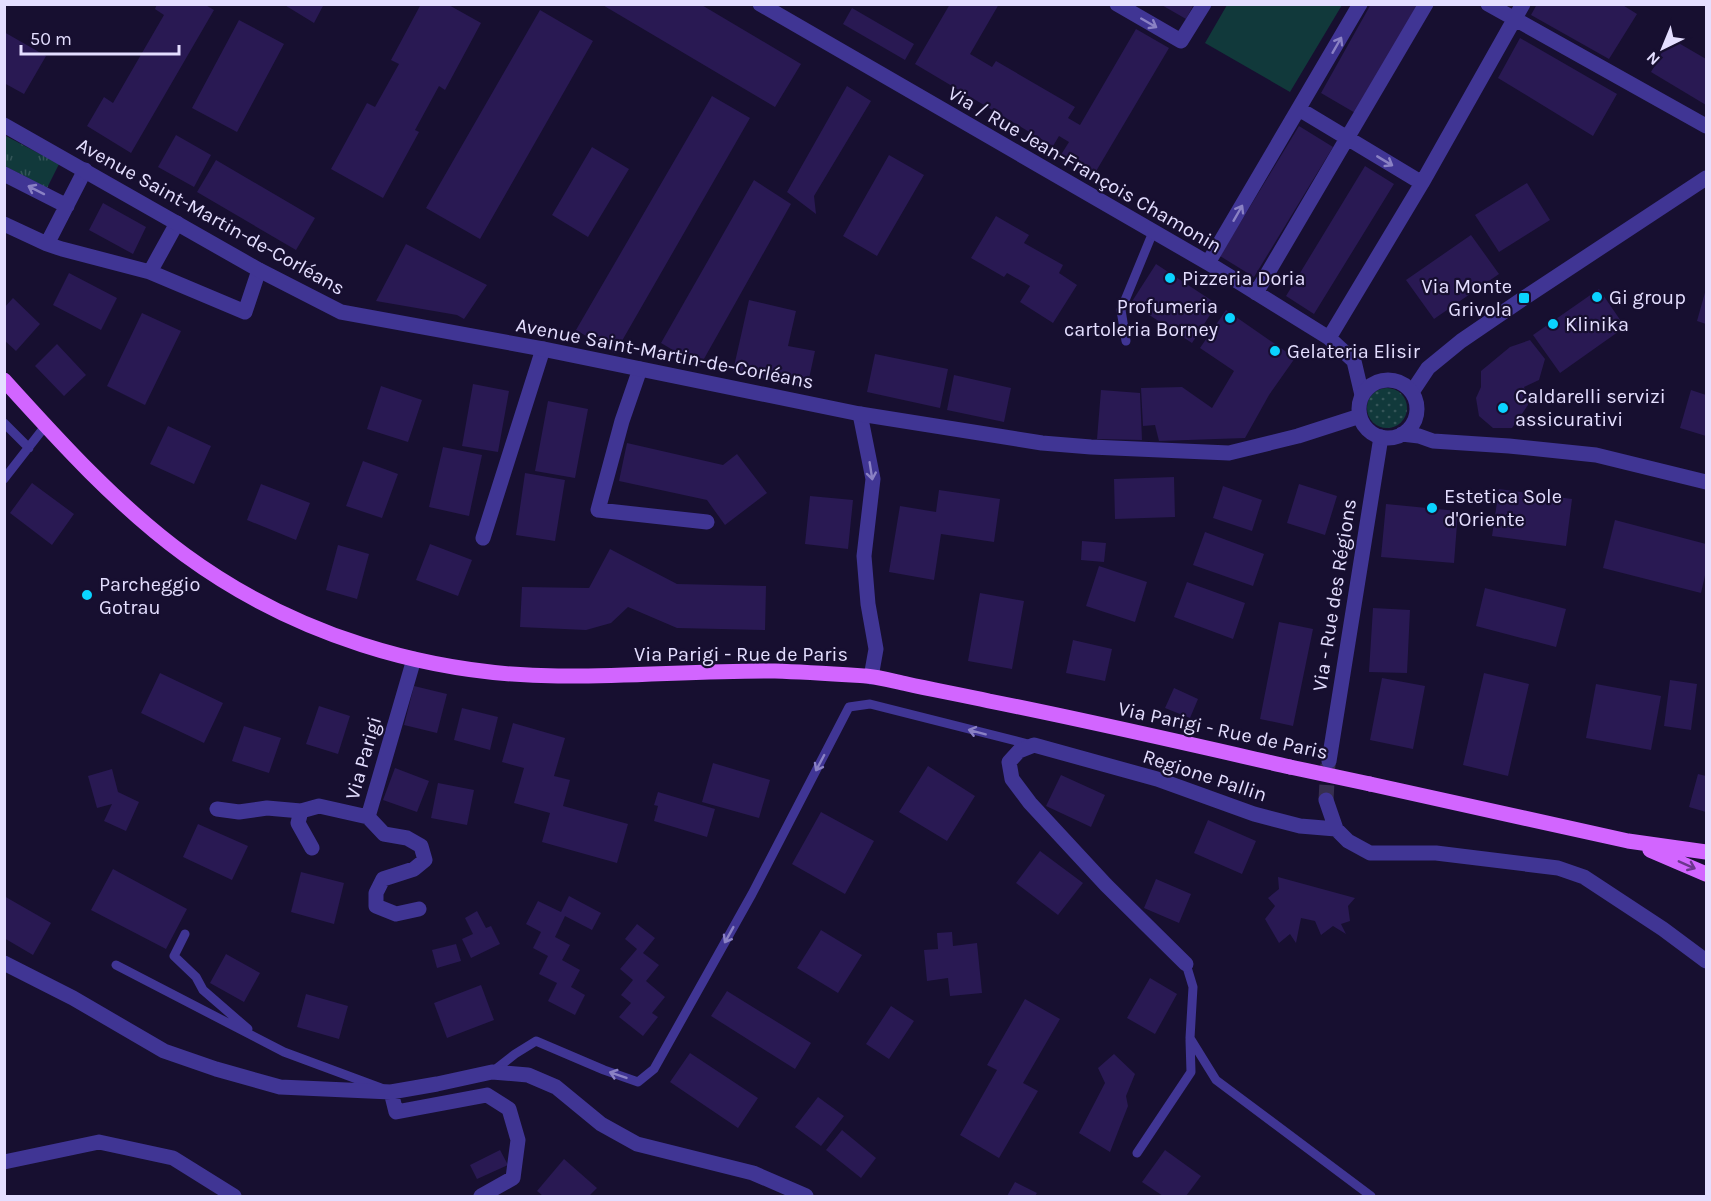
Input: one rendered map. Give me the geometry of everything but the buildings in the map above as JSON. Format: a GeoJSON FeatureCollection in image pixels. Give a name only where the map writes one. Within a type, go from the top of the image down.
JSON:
{"type":"FeatureCollection","features":[{"type":"Feature","properties":{"kind":"main road","name":"Via Parigi - Rue de Paris"},"geometry":{"type":"LineString","coordinates":[[4,380],[46,426],[140,518],[185,555],[243,593],[285,616],[353,642],[414,659],[462,669],[556,676],[774,671],[871,677],[1016,706],[1628,841],[1707,852]]}},
{"type":"Feature","properties":{"kind":"main road","name":"Via Parigi - Rue de Paris"},"geometry":{"type":"LineString","coordinates":[[1628,841],[1707,874]]}},
{"type":"Feature","properties":{"kind":"street","name":"Via / Rue Jean-François Chamonin"},"geometry":{"type":"LineString","coordinates":[[759,4],[1208,263],[1329,338],[1354,361],[1362,395]]}},
{"type":"Feature","properties":{"kind":"street"},"geometry":{"type":"LineString","coordinates":[[1117,4],[1181,41],[1204,4]]}},
{"type":"Feature","properties":{"kind":"street"},"geometry":{"type":"LineString","coordinates":[[1208,263],[1360,4]]}},
{"type":"Feature","properties":{"kind":"street"},"geometry":{"type":"LineString","coordinates":[[1256,292],[1426,4]]}},
{"type":"Feature","properties":{"kind":"street"},"geometry":{"type":"LineString","coordinates":[[1488,4],[1519,11],[1707,126]]}},
{"type":"Feature","properties":{"kind":"street"},"geometry":{"type":"LineString","coordinates":[[1329,338],[1422,183],[1519,11]]}},
{"type":"Feature","properties":{"kind":"street"},"geometry":{"type":"LineString","coordinates":[[1299,109],[1422,183]]}},
{"type":"Feature","properties":{"kind":"street","name":"Avenue Saint-Martin-de-Corléans"},"geometry":{"type":"LineString","coordinates":[[4,125],[259,270],[341,312],[543,349],[860,414],[1042,443],[1229,453],[1299,436],[1360,416]]}},
{"type":"Feature","properties":{"kind":"street"},"geometry":{"type":"LineString","coordinates":[[55,246],[67,206],[85,170]]}},
{"type":"Feature","properties":{"kind":"street"},"geometry":{"type":"LineString","coordinates":[[4,174],[67,206]]}},
{"type":"Feature","properties":{"kind":"street"},"geometry":{"type":"LineString","coordinates":[[1412,392],[1428,368],[1461,341],[1707,178]]}},
{"type":"Feature","properties":{"kind":"street"},"geometry":{"type":"LineString","coordinates":[[150,272],[177,223]]}},
{"type":"Feature","properties":{"kind":"street"},"geometry":{"type":"LineString","coordinates":[[4,224],[55,246],[150,272],[245,312],[259,270]]}},
{"type":"Feature","properties":{"kind":"street"},"geometry":{"type":"LineString","coordinates":[[483,538],[543,349]]}},
{"type":"Feature","properties":{"kind":"street"},"geometry":{"type":"LineString","coordinates":[[640,369],[622,422],[598,510],[707,522]]}},
{"type":"Feature","properties":{"kind":"street"},"geometry":{"type":"LineString","coordinates":[[1389,379],[1402,383],[1412,392],[1417,404],[1416,416],[1408,430],[1390,437],[1381,436],[1368,429],[1360,416],[1360,401],[1362,395],[1373,384],[1389,379]]}},
{"type":"Feature","properties":{"kind":"street"},"geometry":{"type":"LineString","coordinates":[[860,414],[873,479],[864,556],[868,604],[876,649],[871,677]]}},
{"type":"Feature","properties":{"kind":"street"},"geometry":{"type":"LineString","coordinates":[[1402,434],[1433,441],[1596,455],[1707,482]]}},
{"type":"Feature","properties":{"kind":"street","name":"Via - Rue des Régions"},"geometry":{"type":"LineString","coordinates":[[1329,761],[1381,436]]}},
{"type":"Feature","properties":{"kind":"street","name":"Via Parigi"},"geometry":{"type":"LineString","coordinates":[[414,659],[368,817],[384,834],[407,838],[421,846],[425,860],[414,869],[383,879],[375,893],[376,906],[396,914],[419,909]]}},
{"type":"Feature","properties":{"kind":"street"},"geometry":{"type":"LineString","coordinates":[[1034,745],[1019,751],[1010,762],[1012,779],[1030,803],[1106,885],[1186,964]]}},
{"type":"Feature","properties":{"kind":"street","name":"Regione Pallin"},"geometry":{"type":"LineString","coordinates":[[1034,745],[1157,779],[1254,814],[1300,826],[1336,829]]}},
{"type":"Feature","properties":{"kind":"street"},"geometry":{"type":"LineString","coordinates":[[1326,800],[1336,829],[1348,841],[1370,853],[1436,853],[1558,868],[1584,878],[1654,923],[1707,961]]}},
{"type":"Feature","properties":{"kind":"street"},"geometry":{"type":"LineString","coordinates":[[217,809],[240,812],[267,808],[301,811],[319,806],[368,817]]}},
{"type":"Feature","properties":{"kind":"street"},"geometry":{"type":"LineString","coordinates":[[301,811],[298,823],[312,848]]}},
{"type":"Feature","properties":{"kind":"street"},"geometry":{"type":"LineString","coordinates":[[4,963],[73,998],[164,1051],[280,1087],[391,1092],[492,1072],[528,1075],[556,1087],[601,1124],[637,1144],[753,1173],[806,1197]]}},
{"type":"Feature","properties":{"kind":"street"},"geometry":{"type":"LineString","coordinates":[[391,1092],[396,1112],[487,1095],[509,1108],[518,1140],[513,1178],[480,1197]]}},
{"type":"Feature","properties":{"kind":"street"},"geometry":{"type":"LineString","coordinates":[[4,1162],[99,1142],[173,1158],[234,1197]]}},
{"type":"Feature","properties":{"kind":"lane"},"geometry":{"type":"LineString","coordinates":[[1126,341],[1121,310],[1153,232]]}},
{"type":"Feature","properties":{"kind":"lane"},"geometry":{"type":"LineString","coordinates":[[4,423],[29,448]]}},
{"type":"Feature","properties":{"kind":"lane"},"geometry":{"type":"LineString","coordinates":[[4,479],[46,426]]}},
{"type":"Feature","properties":{"kind":"lane"},"geometry":{"type":"LineString","coordinates":[[492,1072],[536,1041],[638,1082],[654,1069],[752,894],[849,707],[870,704],[1005,740],[1034,745]]}},
{"type":"Feature","properties":{"kind":"lane"},"geometry":{"type":"LineString","coordinates":[[185,934],[174,956],[196,977],[203,990],[259,1039]]}},
{"type":"Feature","properties":{"kind":"lane"},"geometry":{"type":"LineString","coordinates":[[1137,1153],[1191,1072],[1193,987],[1186,964]]}},
{"type":"Feature","properties":{"kind":"lane"},"geometry":{"type":"LineString","coordinates":[[116,965],[284,1052],[391,1092]]}},
{"type":"Feature","properties":{"kind":"lane"},"geometry":{"type":"LineString","coordinates":[[1190,1038],[1216,1080],[1371,1197]]}},
{"type":"Feature","properties":{"kind":"green space"},"geometry":{"type":"Polygon","coordinates":[[[1227,5],[1342,5],[1290,92],[1205,43],[1227,5]]]}},
{"type":"Feature","properties":{"kind":"green space"},"geometry":{"type":"Polygon","coordinates":[[[4,135],[59,164],[47,188],[5,166],[4,135]]]}},
{"type":"Feature","properties":{"kind":"green space"},"geometry":{"type":"Polygon","coordinates":[[[1387,388],[1401,394],[1407,408],[1401,422],[1387,428],[1373,422],[1367,408],[1373,394],[1387,388]]]}},
{"type":"Feature","properties":{"kind":"tunnel"},"geometry":{"type":"LineString","coordinates":[[1326,800],[1328,764]]}},
{"type":"Feature","properties":{"kind":"place","name":"Pizzeria Doria"},"geometry":{"type":"Point","coordinates":[1170,278]}},
{"type":"Feature","properties":{"kind":"place","name":"Gi group"},"geometry":{"type":"Point","coordinates":[1597,297]}},
{"type":"Feature","properties":{"kind":"place","name":"Via Monte Grivola"},"geometry":{"type":"Point","coordinates":[1524,298]}},
{"type":"Feature","properties":{"kind":"place","name":"Profumeria cartoleria Borney"},"geometry":{"type":"Point","coordinates":[1230,318]}},
{"type":"Feature","properties":{"kind":"place","name":"Klinika"},"geometry":{"type":"Point","coordinates":[1553,324]}},
{"type":"Feature","properties":{"kind":"place","name":"Gelateria Elisir"},"geometry":{"type":"Point","coordinates":[1275,351]}},
{"type":"Feature","properties":{"kind":"place","name":"Caldarelli servizi assicurativi"},"geometry":{"type":"Point","coordinates":[1503,408]}},
{"type":"Feature","properties":{"kind":"place","name":"Estetica Sole d'Oriente"},"geometry":{"type":"Point","coordinates":[1432,508]}},
{"type":"Feature","properties":{"kind":"place","name":"Parcheggio Gotrau"},"geometry":{"type":"Point","coordinates":[87,595]}}]}
